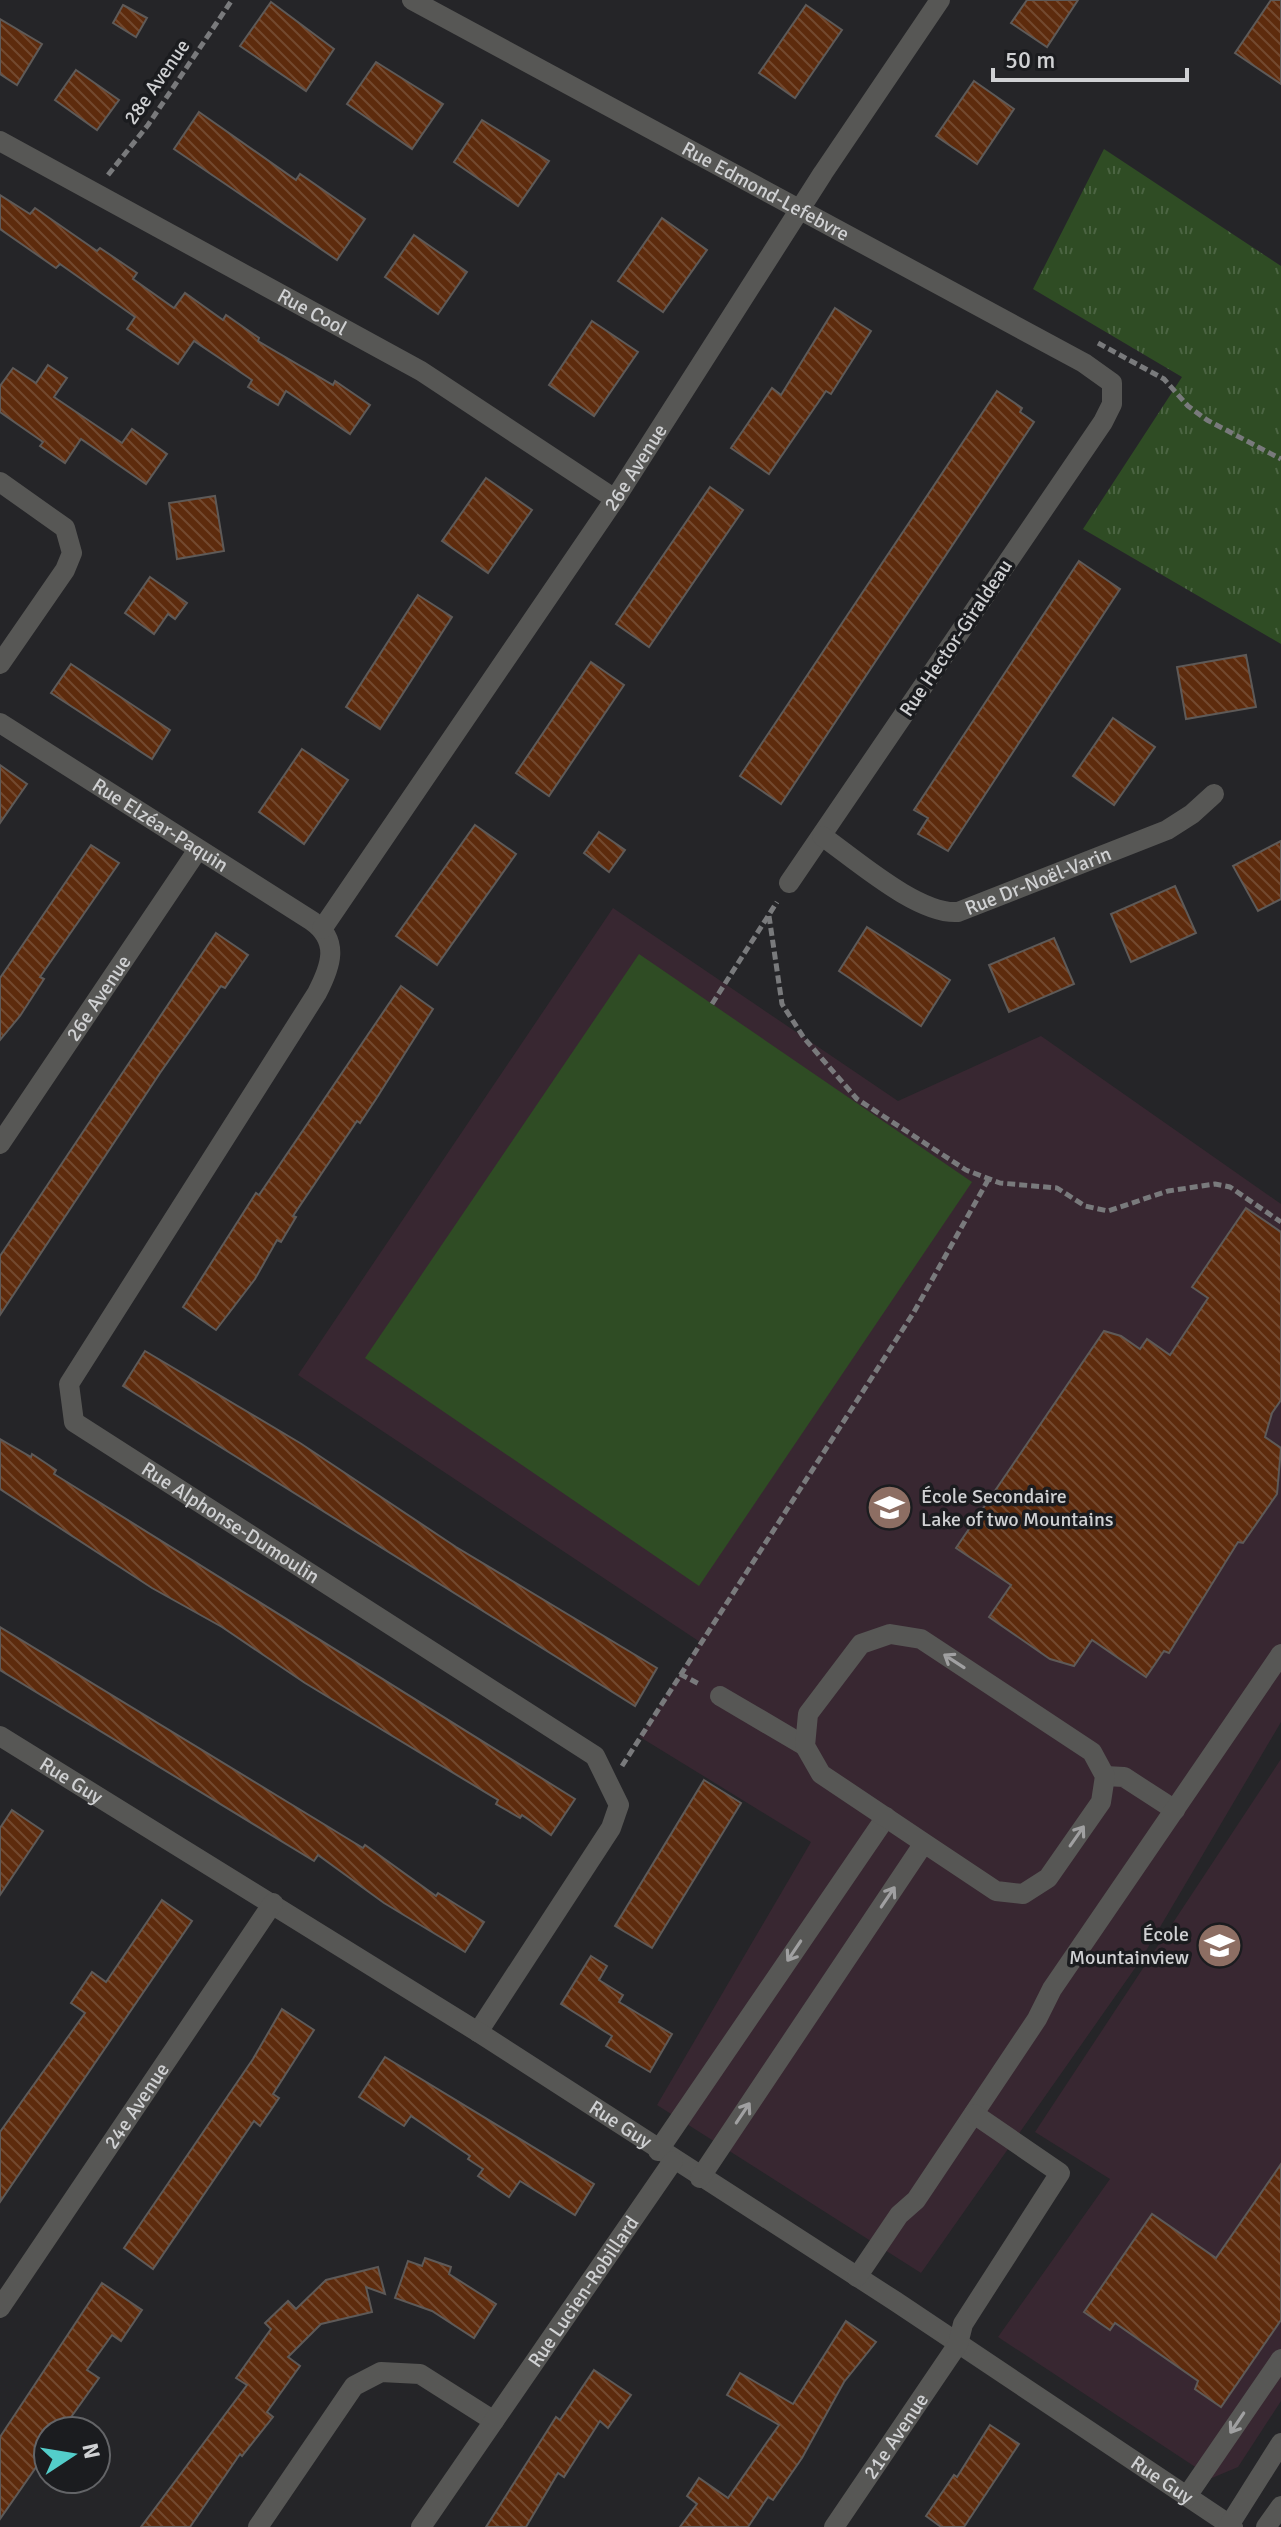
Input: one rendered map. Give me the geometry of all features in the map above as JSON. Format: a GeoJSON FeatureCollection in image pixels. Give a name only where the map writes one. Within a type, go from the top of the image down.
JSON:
{"type":"FeatureCollection","features":[{"type":"Feature","properties":{"kind":"street","name":"Rue Edmond-Lefebvre"},"geometry":{"type":"LineString","coordinates":[[412,0],[1092,367],[1108,378],[1114,388]]}},
{"type":"Feature","properties":{"kind":"street","name":"26e Avenue"},"geometry":{"type":"LineString","coordinates":[[322,929],[615,499],[799,210],[940,0]]}},
{"type":"Feature","properties":{"kind":"street","name":"Rue Cool"},"geometry":{"type":"LineString","coordinates":[[0,141],[421,371],[615,499]]}},
{"type":"Feature","properties":{"kind":"street","name":"Rue Hector-Giraldeau"},"geometry":{"type":"LineString","coordinates":[[785,889],[1103,422],[1112,404],[1114,388]]}},
{"type":"Feature","properties":{"kind":"street"},"geometry":{"type":"LineString","coordinates":[[0,482],[57,521],[72,544],[65,570],[0,664]]}},
{"type":"Feature","properties":{"kind":"street","name":"Rue Elzéar-Paquin"},"geometry":{"type":"LineString","coordinates":[[0,723],[322,929]]}},
{"type":"Feature","properties":{"kind":"street","name":"Rue Dr-Noël-Varin"},"geometry":{"type":"LineString","coordinates":[[822,836],[919,902],[946,913],[958,912],[1167,830],[1192,814],[1214,794]]}},
{"type":"Feature","properties":{"kind":"street","name":"26e Avenue"},"geometry":{"type":"LineString","coordinates":[[0,1144],[197,851]]}},
{"type":"Feature","properties":{"kind":"street","name":"Rue Alphonse-Dumoulin"},"geometry":{"type":"LineString","coordinates":[[322,929],[331,946],[326,977],[69,1384],[74,1422],[595,1756],[611,1784]]}},
{"type":"Feature","properties":{"kind":"street"},"geometry":{"type":"LineString","coordinates":[[720,1696],[805,1746],[821,1774],[996,1891],[1023,1894],[1048,1878],[1101,1802],[1105,1776],[1092,1752],[921,1639],[890,1634],[861,1644],[808,1714],[805,1746]]}},
{"type":"Feature","properties":{"kind":"street"},"geometry":{"type":"LineString","coordinates":[[857,2277],[974,2114],[1037,2019],[1052,1989],[1281,1654]]}},
{"type":"Feature","properties":{"kind":"street","name":"Rue Guy"},"geometry":{"type":"LineString","coordinates":[[0,1736],[478,2032],[857,2277],[1230,2526]]}},
{"type":"Feature","properties":{"kind":"street"},"geometry":{"type":"LineString","coordinates":[[1105,1776],[1124,1777],[1175,1810]]}},
{"type":"Feature","properties":{"kind":"street"},"geometry":{"type":"LineString","coordinates":[[478,2032],[611,1828],[619,1805],[611,1784]]}},
{"type":"Feature","properties":{"kind":"street","name":"Rue Lucien-Robillard"},"geometry":{"type":"LineString","coordinates":[[421,2527],[494,2421],[886,1817]]}},
{"type":"Feature","properties":{"kind":"street"},"geometry":{"type":"LineString","coordinates":[[700,2178],[924,1843]]}},
{"type":"Feature","properties":{"kind":"street","name":"24e Avenue"},"geometry":{"type":"LineString","coordinates":[[0,2308],[273,1903]]}},
{"type":"Feature","properties":{"kind":"street","name":"21e Avenue"},"geometry":{"type":"LineString","coordinates":[[834,2527],[958,2344],[963,2324],[1060,2173],[974,2114]]}},
{"type":"Feature","properties":{"kind":"street"},"geometry":{"type":"LineString","coordinates":[[1187,2496],[1281,2359]]}},
{"type":"Feature","properties":{"kind":"street"},"geometry":{"type":"LineString","coordinates":[[258,2527],[354,2386],[381,2372],[420,2374],[494,2421]]}},
{"type":"Feature","properties":{"kind":"street"},"geometry":{"type":"LineString","coordinates":[[1230,2526],[1281,2443]]}},
{"type":"Feature","properties":{"kind":"street"},"geometry":{"type":"LineString","coordinates":[[1266,2527],[1281,2506]]}},
{"type":"Feature","properties":{"kind":"path","name":"28e Avenue"},"geometry":{"type":"LineString","coordinates":[[105,181],[155,114],[232,0]]}},
{"type":"Feature","properties":{"kind":"path"},"geometry":{"type":"LineString","coordinates":[[1164,379],[1195,412],[1281,459]]}},
{"type":"Feature","properties":{"kind":"path"},"geometry":{"type":"LineString","coordinates":[[712,1004],[785,889]]}},
{"type":"Feature","properties":{"kind":"path"},"geometry":{"type":"LineString","coordinates":[[769,916],[782,1004],[804,1038],[857,1099],[988,1180],[1057,1188],[1085,1206],[1108,1211],[1168,1191],[1215,1184],[1230,1187],[1281,1222]]}},
{"type":"Feature","properties":{"kind":"path"},"geometry":{"type":"LineString","coordinates":[[611,1784],[914,1312],[988,1180]]}},
{"type":"Feature","properties":{"kind":"shaded area","name":"École Secondaire Lake of two Mountains"},"geometry":{"type":"Polygon","coordinates":[[[613,908],[898,1101],[1041,1036],[1281,1204],[1281,1722],[1140,1961],[921,2273],[657,2105],[811,1842],[640,1737],[700,1642],[298,1375],[613,908]]]}},
{"type":"Feature","properties":{"kind":"shaded area","name":"École Mountainview"},"geometry":{"type":"Polygon","coordinates":[[[1281,1759],[1281,2401],[1238,2467],[1212,2478],[998,2337],[1110,2179],[1035,2132],[1281,1759]]]}},
{"type":"Feature","properties":{"kind":"green space"},"geometry":{"type":"Polygon","coordinates":[[[1104,149],[1281,266],[1281,644],[1083,529],[1182,377],[1033,289],[1104,149]]]}},
{"type":"Feature","properties":{"kind":"green space"},"geometry":{"type":"Polygon","coordinates":[[[639,954],[972,1182],[699,1586],[365,1358],[639,954]]]}},
{"type":"Feature","properties":{"kind":"building"},"geometry":{"type":"Polygon","coordinates":[[[1027,0],[1078,0],[1047,47],[1011,23],[1027,0]]]}},
{"type":"Feature","properties":{"kind":"building"},"geometry":{"type":"Polygon","coordinates":[[[1271,0],[1281,0],[1281,84],[1235,53],[1271,0]]]}},
{"type":"Feature","properties":{"kind":"building"},"geometry":{"type":"Polygon","coordinates":[[[271,2],[334,49],[306,91],[240,46],[271,2]]]}},
{"type":"Feature","properties":{"kind":"building"},"geometry":{"type":"Polygon","coordinates":[[[123,5],[147,18],[136,37],[113,23],[123,5]]]}},
{"type":"Feature","properties":{"kind":"building"},"geometry":{"type":"Polygon","coordinates":[[[806,5],[842,30],[795,98],[759,73],[806,5]]]}},
{"type":"Feature","properties":{"kind":"building"},"geometry":{"type":"Polygon","coordinates":[[[0,19],[42,44],[17,85],[0,74],[0,19]]]}},
{"type":"Feature","properties":{"kind":"building"},"geometry":{"type":"Polygon","coordinates":[[[376,62],[443,104],[412,149],[347,104],[376,62]]]}},
{"type":"Feature","properties":{"kind":"building"},"geometry":{"type":"Polygon","coordinates":[[[76,70],[119,100],[97,130],[55,100],[76,70]]]}},
{"type":"Feature","properties":{"kind":"building"},"geometry":{"type":"Polygon","coordinates":[[[974,81],[1014,109],[977,164],[936,136],[974,81]]]}},
{"type":"Feature","properties":{"kind":"building"},"geometry":{"type":"Polygon","coordinates":[[[199,112],[296,180],[300,174],[365,219],[337,260],[174,149],[199,112]]]}},
{"type":"Feature","properties":{"kind":"building"},"geometry":{"type":"Polygon","coordinates":[[[482,120],[549,161],[518,206],[454,162],[482,120]]]}},
{"type":"Feature","properties":{"kind":"building"},"geometry":{"type":"Polygon","coordinates":[[[0,195],[30,214],[35,208],[97,251],[100,248],[137,273],[133,279],[174,308],[185,293],[223,320],[226,315],[259,338],[258,341],[333,385],[335,381],[370,405],[350,434],[286,391],[278,405],[248,387],[252,380],[194,341],[178,364],[127,329],[135,317],[60,264],[56,268],[0,229],[0,195]]]}},
{"type":"Feature","properties":{"kind":"building"},"geometry":{"type":"Polygon","coordinates":[[[662,218],[707,250],[663,312],[618,281],[662,218]]]}},
{"type":"Feature","properties":{"kind":"building"},"geometry":{"type":"Polygon","coordinates":[[[414,235],[467,272],[438,314],[385,277],[414,235]]]}},
{"type":"Feature","properties":{"kind":"building"},"geometry":{"type":"Polygon","coordinates":[[[835,308],[871,331],[831,394],[826,391],[769,474],[731,448],[772,388],[781,395],[835,308]]]}},
{"type":"Feature","properties":{"kind":"building"},"geometry":{"type":"Polygon","coordinates":[[[592,321],[638,352],[594,416],[549,385],[592,321]]]}},
{"type":"Feature","properties":{"kind":"building"},"geometry":{"type":"Polygon","coordinates":[[[48,365],[67,378],[54,397],[122,443],[132,429],[167,454],[146,484],[81,439],[65,463],[40,446],[43,442],[0,412],[0,386],[13,368],[36,383],[48,365]]]}},
{"type":"Feature","properties":{"kind":"building"},"geometry":{"type":"Polygon","coordinates":[[[997,391],[1022,408],[1020,412],[1034,422],[781,804],[740,776],[997,391]]]}},
{"type":"Feature","properties":{"kind":"building"},"geometry":{"type":"Polygon","coordinates":[[[486,478],[532,510],[488,573],[442,541],[486,478]]]}},
{"type":"Feature","properties":{"kind":"building"},"geometry":{"type":"Polygon","coordinates":[[[710,487],[743,510],[649,647],[616,624],[710,487]]]}},
{"type":"Feature","properties":{"kind":"building"},"geometry":{"type":"Polygon","coordinates":[[[215,496],[224,551],[177,559],[169,503],[215,496]]]}},
{"type":"Feature","properties":{"kind":"building"},"geometry":{"type":"Polygon","coordinates":[[[1079,561],[1120,589],[948,851],[918,834],[928,818],[914,810],[1079,561]]]}},
{"type":"Feature","properties":{"kind":"building"},"geometry":{"type":"Polygon","coordinates":[[[150,577],[187,603],[175,619],[168,614],[154,634],[125,613],[150,577]]]}},
{"type":"Feature","properties":{"kind":"building"},"geometry":{"type":"Polygon","coordinates":[[[418,595],[452,617],[380,729],[346,707],[418,595]]]}},
{"type":"Feature","properties":{"kind":"building"},"geometry":{"type":"Polygon","coordinates":[[[1246,655],[1256,707],[1186,719],[1177,667],[1246,655]]]}},
{"type":"Feature","properties":{"kind":"building"},"geometry":{"type":"Polygon","coordinates":[[[591,662],[624,685],[549,796],[516,773],[591,662]]]}},
{"type":"Feature","properties":{"kind":"building"},"geometry":{"type":"Polygon","coordinates":[[[71,664],[170,730],[152,759],[51,693],[71,664]]]}},
{"type":"Feature","properties":{"kind":"building"},"geometry":{"type":"Polygon","coordinates":[[[1113,718],[1155,747],[1114,805],[1073,776],[1113,718]]]}},
{"type":"Feature","properties":{"kind":"building"},"geometry":{"type":"Polygon","coordinates":[[[302,749],[348,780],[304,844],[259,812],[302,749]]]}},
{"type":"Feature","properties":{"kind":"building"},"geometry":{"type":"Polygon","coordinates":[[[0,765],[27,784],[0,823],[0,765]]]}},
{"type":"Feature","properties":{"kind":"building"},"geometry":{"type":"Polygon","coordinates":[[[475,825],[516,854],[437,965],[396,936],[475,825]]]}},
{"type":"Feature","properties":{"kind":"building"},"geometry":{"type":"Polygon","coordinates":[[[599,832],[625,850],[609,872],[584,853],[599,832]]]}},
{"type":"Feature","properties":{"kind":"building"},"geometry":{"type":"Polygon","coordinates":[[[1281,841],[1281,899],[1258,911],[1233,866],[1281,841]]]}},
{"type":"Feature","properties":{"kind":"building"},"geometry":{"type":"Polygon","coordinates":[[[91,845],[119,863],[40,977],[44,979],[20,1016],[0,1040],[0,978],[91,845]]]}},
{"type":"Feature","properties":{"kind":"building"},"geometry":{"type":"Polygon","coordinates":[[[1175,886],[1196,933],[1131,962],[1111,914],[1175,886]]]}},
{"type":"Feature","properties":{"kind":"building"},"geometry":{"type":"Polygon","coordinates":[[[867,927],[950,980],[921,1026],[839,971],[867,927]]]}},
{"type":"Feature","properties":{"kind":"building"},"geometry":{"type":"Polygon","coordinates":[[[216,933],[248,955],[225,988],[221,986],[160,1073],[0,1315],[0,1256],[216,933]]]}},
{"type":"Feature","properties":{"kind":"building"},"geometry":{"type":"Polygon","coordinates":[[[1054,938],[1074,984],[1009,1012],[989,965],[1054,938]]]}},
{"type":"Feature","properties":{"kind":"building"},"geometry":{"type":"Polygon","coordinates":[[[401,986],[433,1009],[360,1123],[357,1121],[293,1216],[296,1217],[281,1242],[277,1240],[255,1279],[216,1330],[183,1307],[256,1193],[259,1195],[401,986]]]}},
{"type":"Feature","properties":{"kind":"building"},"geometry":{"type":"Polygon","coordinates":[[[1246,1208],[1281,1232],[1281,1400],[1272,1413],[1265,1437],[1281,1448],[1277,1494],[1243,1543],[1238,1542],[1169,1653],[1164,1651],[1146,1677],[1092,1640],[1074,1666],[1050,1659],[989,1617],[1011,1585],[956,1548],[1104,1331],[1121,1336],[1140,1349],[1147,1339],[1170,1355],[1208,1298],[1192,1287],[1246,1208]]]}},
{"type":"Feature","properties":{"kind":"building"},"geometry":{"type":"Polygon","coordinates":[[[145,1351],[300,1443],[456,1547],[657,1668],[635,1706],[123,1386],[145,1351]]]}},
{"type":"Feature","properties":{"kind":"building"},"geometry":{"type":"Polygon","coordinates":[[[0,1439],[31,1457],[32,1454],[56,1470],[54,1474],[575,1799],[551,1835],[522,1815],[520,1818],[496,1804],[498,1800],[305,1683],[222,1627],[152,1588],[0,1489],[0,1439]]]}},
{"type":"Feature","properties":{"kind":"building"},"geometry":{"type":"Polygon","coordinates":[[[0,1627],[363,1848],[365,1845],[436,1896],[438,1893],[484,1922],[465,1952],[384,1903],[318,1855],[314,1861],[0,1670],[0,1627]]]}},
{"type":"Feature","properties":{"kind":"building"},"geometry":{"type":"Polygon","coordinates":[[[704,1780],[741,1803],[652,1948],[615,1926],[704,1780]]]}},
{"type":"Feature","properties":{"kind":"building"},"geometry":{"type":"Polygon","coordinates":[[[12,1810],[43,1831],[0,1895],[0,1828],[12,1810]]]}},
{"type":"Feature","properties":{"kind":"building"},"geometry":{"type":"Polygon","coordinates":[[[162,1900],[192,1921],[0,2202],[0,2132],[85,2013],[71,2003],[92,1972],[106,1982],[162,1900]]]}},
{"type":"Feature","properties":{"kind":"building"},"geometry":{"type":"Polygon","coordinates":[[[591,1956],[607,1966],[599,1980],[623,1995],[619,2002],[672,2034],[650,2072],[606,2046],[612,2036],[561,2004],[591,1956]]]}},
{"type":"Feature","properties":{"kind":"building"},"geometry":{"type":"Polygon","coordinates":[[[282,2009],[314,2030],[273,2094],[279,2098],[260,2126],[254,2121],[153,2269],[124,2248],[253,2059],[282,2009]]]}},
{"type":"Feature","properties":{"kind":"building"},"geometry":{"type":"Polygon","coordinates":[[[385,2057],[594,2184],[575,2215],[520,2181],[509,2197],[478,2176],[483,2169],[468,2159],[470,2156],[411,2116],[404,2126],[359,2097],[385,2057]]]}},
{"type":"Feature","properties":{"kind":"building"},"geometry":{"type":"Polygon","coordinates":[[[1281,2164],[1281,2320],[1221,2407],[1195,2389],[1198,2381],[1115,2323],[1110,2330],[1084,2312],[1152,2214],[1216,2258],[1281,2164]]]}},
{"type":"Feature","properties":{"kind":"building"},"geometry":{"type":"Polygon","coordinates":[[[425,2258],[451,2267],[449,2274],[496,2304],[474,2338],[432,2311],[395,2298],[408,2261],[422,2266],[425,2258]]]}},
{"type":"Feature","properties":{"kind":"building"},"geometry":{"type":"Polygon","coordinates":[[[378,2267],[385,2294],[366,2287],[372,2312],[321,2324],[288,2357],[300,2366],[267,2412],[273,2417],[242,2456],[240,2454],[190,2527],[141,2527],[247,2385],[236,2378],[271,2329],[265,2323],[288,2301],[296,2309],[326,2280],[378,2267]]]}},
{"type":"Feature","properties":{"kind":"building"},"geometry":{"type":"Polygon","coordinates":[[[102,2283],[142,2310],[121,2341],[112,2335],[87,2370],[99,2378],[72,2415],[32,2415],[32,2473],[0,2519],[0,2437],[102,2283]]]}},
{"type":"Feature","properties":{"kind":"building"},"geometry":{"type":"Polygon","coordinates":[[[846,2321],[876,2342],[844,2382],[802,2458],[773,2500],[768,2497],[748,2527],[680,2527],[697,2504],[687,2496],[699,2478],[728,2498],[779,2425],[727,2395],[740,2373],[793,2404],[846,2321]]]}},
{"type":"Feature","properties":{"kind":"building"},"geometry":{"type":"Polygon","coordinates":[[[594,2370],[631,2395],[608,2428],[600,2421],[564,2477],[558,2473],[526,2527],[486,2527],[556,2417],[560,2420],[594,2370]]]}},
{"type":"Feature","properties":{"kind":"building"},"geometry":{"type":"Polygon","coordinates":[[[990,2425],[1019,2444],[964,2527],[941,2527],[926,2516],[954,2475],[957,2477],[990,2425]]]}},
{"type":"Feature","properties":{"kind":"place","name":"École Secondaire Lake of two Mountains"},"geometry":{"type":"Point","coordinates":[890,1508]}},
{"type":"Feature","properties":{"kind":"place","name":"École Mountainview"},"geometry":{"type":"Point","coordinates":[1220,1946]}}]}
